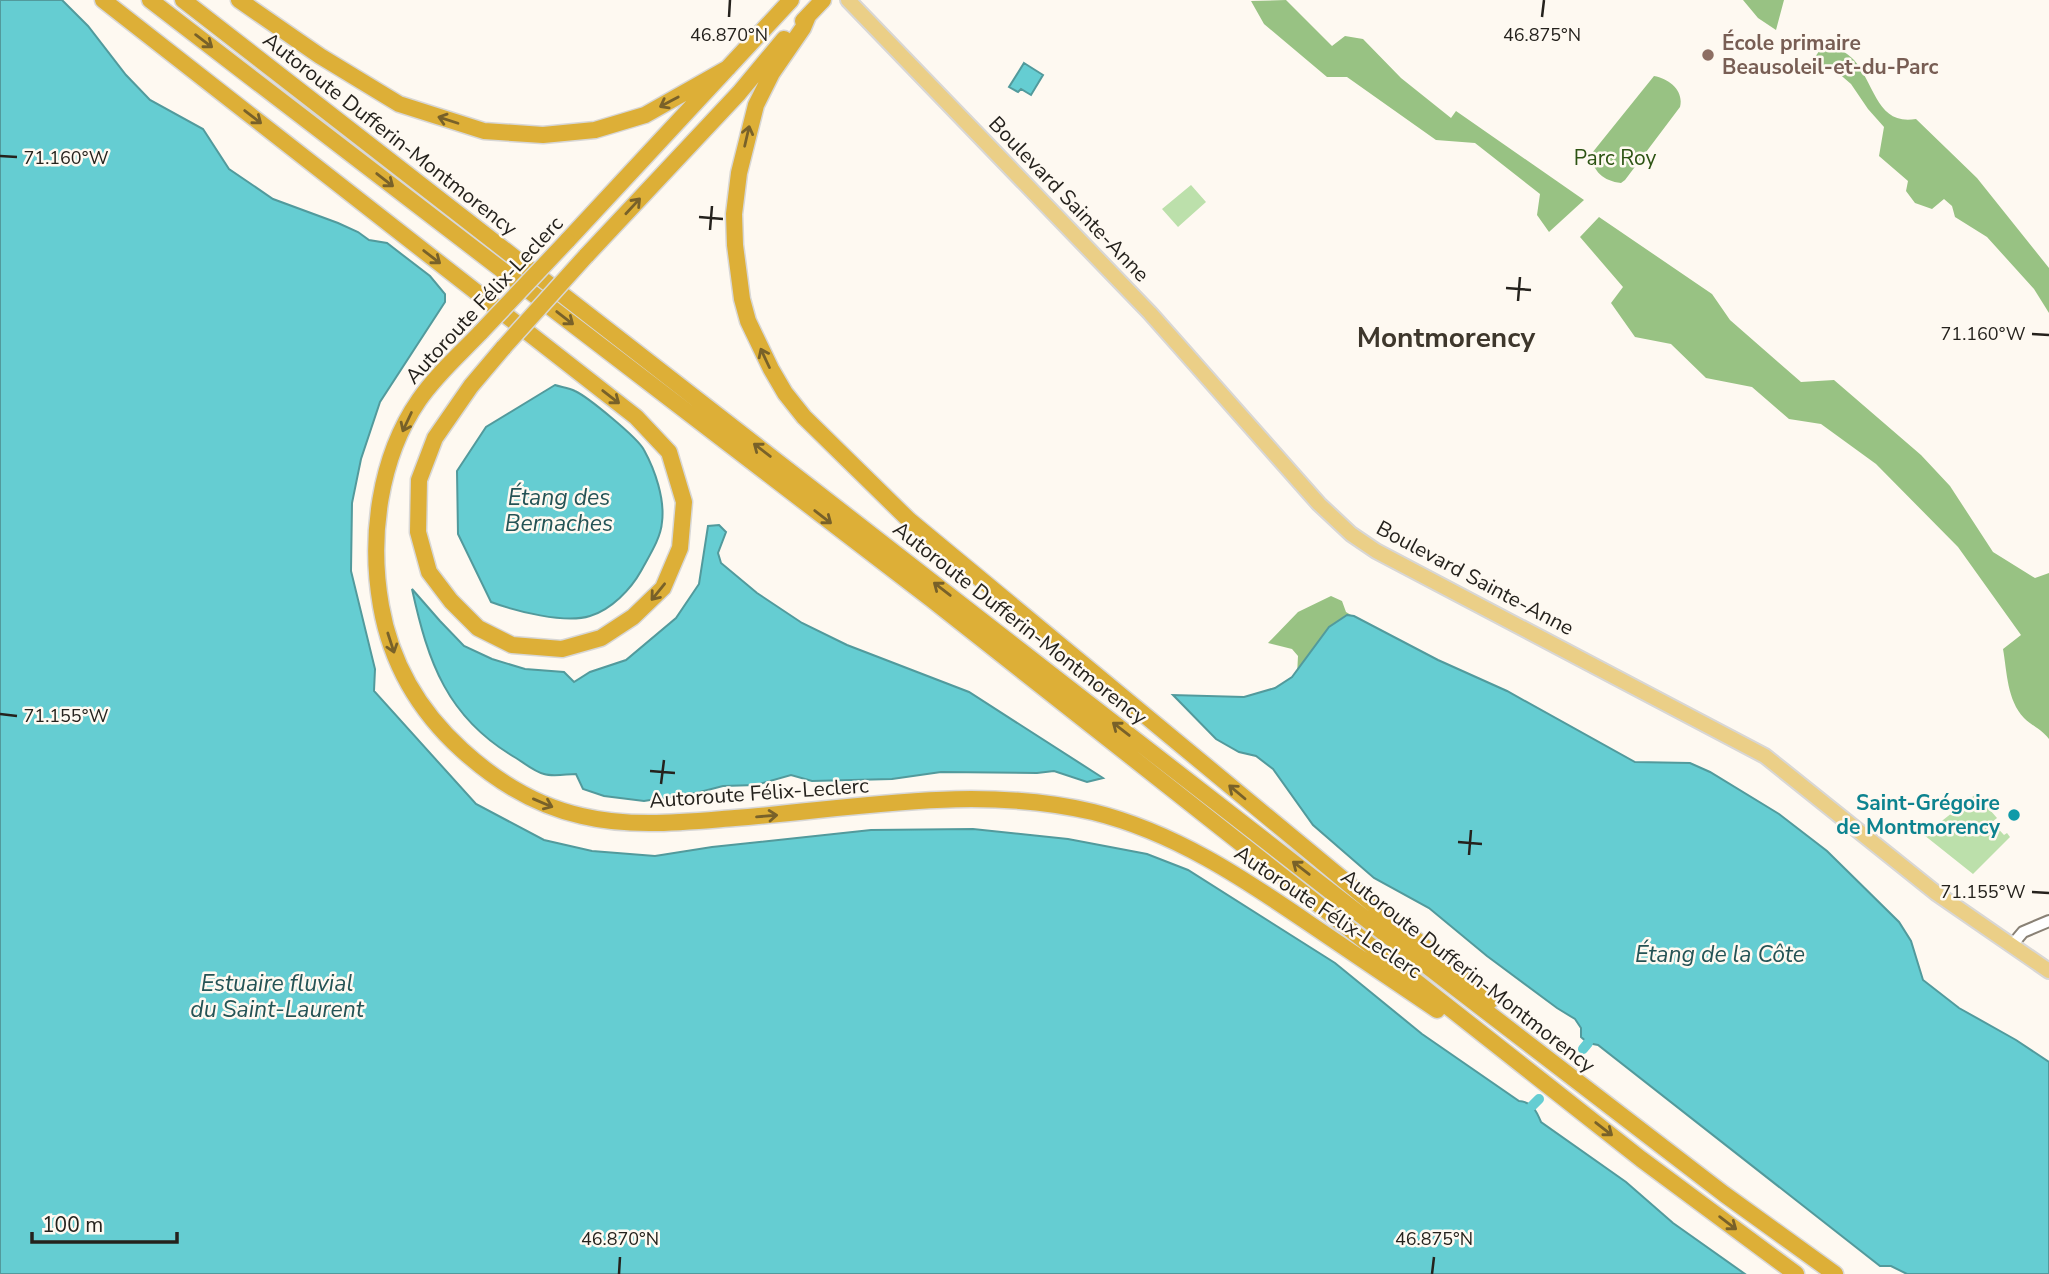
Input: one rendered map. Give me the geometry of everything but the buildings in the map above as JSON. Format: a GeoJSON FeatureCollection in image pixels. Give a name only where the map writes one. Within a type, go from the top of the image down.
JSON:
{"type":"FeatureCollection","features":[{"type":"Feature","properties":{"kind":"highway"},"geometry":{"type":"LineString","coordinates":[[103,0],[625,409],[669,452],[684,502],[680,548],[663,588],[634,617],[601,638],[562,649],[512,645],[478,628],[451,601],[429,572],[418,532],[419,480],[435,438],[471,386],[504,347],[586,256],[739,93],[780,43],[823,0]]}},
{"type":"Feature","properties":{"kind":"highway","name":"Autoroute Dufferin-Montmorency"},"geometry":{"type":"LineString","coordinates":[[150,0],[931,599],[1641,1159],[1796,1274]]}},
{"type":"Feature","properties":{"kind":"highway","name":"Autoroute Dufferin-Montmorency"},"geometry":{"type":"LineString","coordinates":[[183,0],[1724,1194],[1835,1274]]}},
{"type":"Feature","properties":{"kind":"highway"},"geometry":{"type":"LineString","coordinates":[[239,0],[320,56],[399,104],[484,131],[542,135],[595,130],[645,115],[728,68]]}},
{"type":"Feature","properties":{"kind":"highway","name":"Autoroute Félix-Leclerc"},"geometry":{"type":"LineString","coordinates":[[791,0],[427,389],[406,422],[383,488],[376,543],[377,576],[384,621],[407,682],[427,713],[450,739],[500,781],[528,797],[583,817],[633,823],[670,823],[932,799],[992,798],[1037,802],[1094,812],[1180,844],[1214,862],[1257,888],[1550,1087]]}},
{"type":"Feature","properties":{"kind":"highway"},"geometry":{"type":"LineString","coordinates":[[808,16],[803,28],[779,61],[756,106],[739,173],[734,214],[742,299],[748,321],[785,393],[804,417],[909,520],[1724,1194]]}},
{"type":"Feature","properties":{"kind":"main road","name":"Boulevard Sainte-Anne"},"geometry":{"type":"LineString","coordinates":[[848,0],[1150,313],[1288,470],[1351,534],[1376,551],[1765,756],[1936,893],[2049,971]]}},
{"type":"Feature","properties":{"kind":"street"},"geometry":{"type":"LineString","coordinates":[[2012,945],[2023,932],[2049,920]]}},
{"type":"Feature","properties":{"kind":"green space"},"geometry":{"type":"Polygon","coordinates":[[[1286,0],[1332,46],[1345,36],[1363,39],[1401,78],[1451,118],[1456,111],[1584,200],[1549,232],[1537,215],[1540,194],[1475,143],[1436,140],[1347,77],[1327,77],[1264,24],[1251,1],[1286,0]]]}},
{"type":"Feature","properties":{"kind":"green space"},"geometry":{"type":"Polygon","coordinates":[[[1743,0],[1784,0],[1776,30],[1758,18],[1743,0]]]}},
{"type":"Feature","properties":{"kind":"green space"},"geometry":{"type":"Polygon","coordinates":[[[1826,41],[1854,60],[1885,110],[1903,119],[1916,119],[1977,178],[2049,268],[2049,313],[2034,289],[1987,237],[1955,217],[1952,206],[1944,199],[1932,209],[1915,203],[1906,191],[1908,181],[1879,156],[1884,127],[1851,84],[1829,65],[1812,69],[1811,63],[1826,41]]]}},
{"type":"Feature","properties":{"kind":"green space","name":"Parc Roy"},"geometry":{"type":"Polygon","coordinates":[[[1654,76],[1665,80],[1678,91],[1680,107],[1625,180],[1621,183],[1609,180],[1599,174],[1592,153],[1654,76]]]}},
{"type":"Feature","properties":{"kind":"green space"},"geometry":{"type":"Polygon","coordinates":[[[1191,185],[1206,202],[1178,227],[1162,209],[1191,185]]]}},
{"type":"Feature","properties":{"kind":"green space"},"geometry":{"type":"Polygon","coordinates":[[[1599,217],[1712,294],[1730,320],[1801,382],[1834,380],[1921,455],[1950,486],[1993,552],[2035,578],[2049,573],[2049,739],[2018,711],[2011,694],[2003,649],[2021,635],[1958,547],[1876,464],[1821,424],[1789,419],[1752,387],[1706,378],[1671,344],[1635,337],[1611,303],[1623,287],[1580,237],[1599,217]]]}},
{"type":"Feature","properties":{"kind":"green space"},"geometry":{"type":"Polygon","coordinates":[[[1331,596],[1342,601],[1346,612],[1351,615],[1297,675],[1298,656],[1292,649],[1268,643],[1298,612],[1331,596]]]}},
{"type":"Feature","properties":{"kind":"green space"},"geometry":{"type":"Polygon","coordinates":[[[1976,794],[1997,818],[1992,822],[2004,835],[2007,833],[2010,837],[1973,874],[1924,835],[1976,794]]]}},
{"type":"Feature","properties":{"kind":"water","name":"Estuaire fluvial du Saint-Laurent"},"geometry":{"type":"Polygon","coordinates":[[[0,0],[62,0],[88,26],[126,75],[150,100],[203,129],[229,169],[273,199],[338,223],[369,240],[387,243],[430,276],[445,294],[445,302],[380,402],[361,459],[352,503],[351,571],[375,669],[374,691],[476,804],[544,840],[592,851],[655,856],[712,847],[871,830],[973,829],[1068,839],[1147,854],[1188,870],[1335,963],[1422,1034],[1519,1101],[1530,1105],[1541,1122],[1626,1182],[1673,1223],[1745,1274],[0,1274],[0,0]]]}},
{"type":"Feature","properties":{"kind":"water"},"geometry":{"type":"Polygon","coordinates":[[[1024,63],[1043,75],[1031,95],[1021,89],[1018,92],[1009,87],[1024,63]]]}},
{"type":"Feature","properties":{"kind":"water","name":"Étang des Bernaches"},"geometry":{"type":"Polygon","coordinates":[[[555,385],[581,395],[612,418],[640,444],[661,494],[663,513],[659,534],[637,578],[613,604],[598,613],[580,618],[540,615],[491,602],[458,534],[457,471],[486,427],[555,385]]]}},
{"type":"Feature","properties":{"kind":"water"},"geometry":{"type":"Polygon","coordinates":[[[719,525],[726,532],[718,553],[721,563],[757,593],[802,623],[847,645],[969,692],[1103,778],[1087,782],[1054,771],[941,772],[892,779],[812,781],[791,775],[756,785],[723,786],[644,801],[604,796],[583,789],[576,774],[544,774],[492,742],[473,725],[444,686],[425,641],[412,589],[464,646],[492,659],[525,669],[564,672],[574,682],[590,672],[626,660],[676,618],[699,584],[708,526],[719,525]]]}},
{"type":"Feature","properties":{"kind":"water","name":"Étang de la Côte"},"geometry":{"type":"Polygon","coordinates":[[[1347,615],[1354,616],[1438,660],[1507,691],[1635,762],[1690,763],[1710,772],[1779,814],[1827,851],[1899,922],[1911,941],[1923,980],[1959,1008],[2049,1062],[2049,1274],[1907,1274],[1891,1266],[1880,1266],[1598,1045],[1588,1043],[1581,1037],[1581,1028],[1575,1019],[1487,956],[1429,908],[1374,878],[1313,825],[1273,769],[1256,756],[1239,752],[1216,739],[1173,695],[1244,697],[1275,688],[1292,677],[1329,627],[1347,615]]]}},
{"type":"Feature","properties":{"kind":"waterway"},"geometry":{"type":"LineString","coordinates":[[1583,1049],[1588,1043]]}},
{"type":"Feature","properties":{"kind":"waterway"},"geometry":{"type":"LineString","coordinates":[[1532,1106],[1539,1099]]}},
{"type":"Feature","properties":{"kind":"place","name":"École primaire Beausoleil-et-du-Parc"},"geometry":{"type":"Point","coordinates":[1708,55]}},
{"type":"Feature","properties":{"kind":"place","name":"Saint-Grégoire de Montmorency"},"geometry":{"type":"Point","coordinates":[2014,815]}},
{"type":"Feature","properties":{"kind":"district","name":"Montmorency"},"geometry":{"type":"Point","coordinates":[1446,338]}}]}
